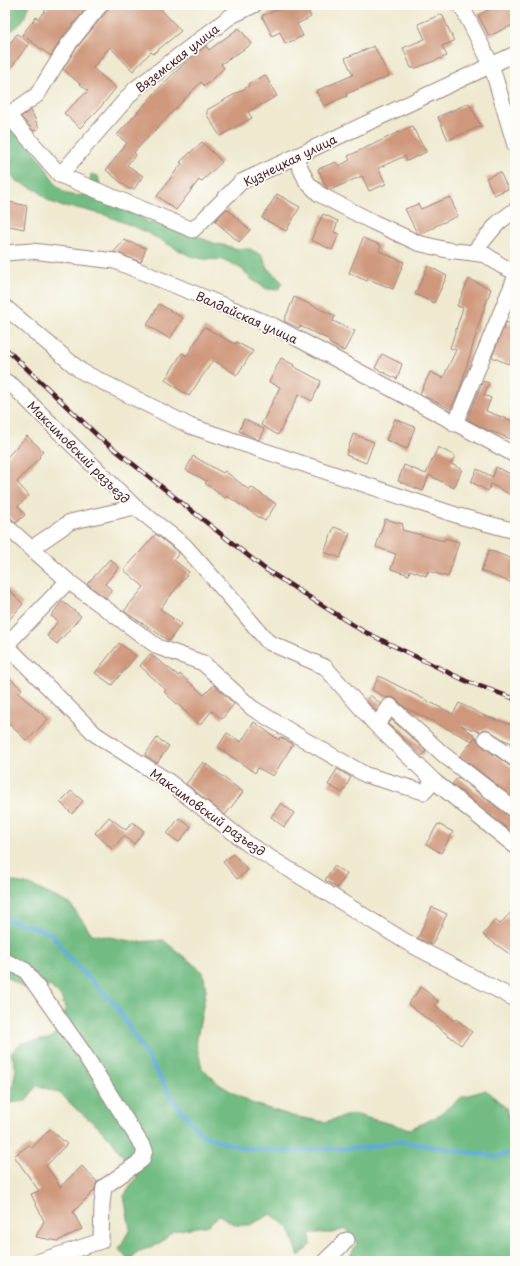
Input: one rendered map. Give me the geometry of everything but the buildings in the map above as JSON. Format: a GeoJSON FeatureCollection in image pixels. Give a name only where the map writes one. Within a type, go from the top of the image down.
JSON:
{"type":"FeatureCollection","features":[{"type":"Feature","properties":{"kind":"street","name":"Кузнецкая улица"},"geometry":{"type":"LineString","coordinates":[[100,5],[68,45],[37,95],[8,115],[60,175],[193,230],[241,182],[515,54]]}},
{"type":"Feature","properties":{"kind":"street","name":"Вяземская улица"},"geometry":{"type":"LineString","coordinates":[[60,175],[135,90],[231,16],[254,5]]}},
{"type":"Feature","properties":{"kind":"street"},"geometry":{"type":"LineString","coordinates":[[461,5],[491,64],[515,145]]}},
{"type":"Feature","properties":{"kind":"street"},"geometry":{"type":"LineString","coordinates":[[295,156],[308,182],[319,194],[418,243],[446,250],[473,252],[486,255],[502,266],[515,272]]}},
{"type":"Feature","properties":{"kind":"street"},"geometry":{"type":"LineString","coordinates":[[473,252],[498,223],[515,210]]}},
{"type":"Feature","properties":{"kind":"street","name":"Валдайская улица"},"geometry":{"type":"LineString","coordinates":[[5,253],[32,251],[115,261],[274,326],[515,455]]}},
{"type":"Feature","properties":{"kind":"street"},"geometry":{"type":"LineString","coordinates":[[455,424],[515,278]]}},
{"type":"Feature","properties":{"kind":"street"},"geometry":{"type":"LineString","coordinates":[[5,307],[81,372],[190,426],[459,516],[515,531]]}},
{"type":"Feature","properties":{"kind":"street","name":"Максимовский разъезд"},"geometry":{"type":"LineString","coordinates":[[5,381],[13,386],[135,507],[184,545],[230,596],[268,642],[325,667],[375,724],[434,780],[515,846]]}},
{"type":"Feature","properties":{"kind":"street","name":"Максимовский разъезд"},"geometry":{"type":"LineString","coordinates":[[32,548],[70,522],[135,507]]}},
{"type":"Feature","properties":{"kind":"street"},"geometry":{"type":"LineString","coordinates":[[5,525],[68,581],[158,647],[203,662],[252,708],[304,740],[366,775],[424,792],[434,780]]}},
{"type":"Feature","properties":{"kind":"street"},"geometry":{"type":"LineString","coordinates":[[6,644],[68,581]]}},
{"type":"Feature","properties":{"kind":"street","name":"Максимовский разъезд"},"geometry":{"type":"LineString","coordinates":[[6,644],[96,734],[168,780],[248,844],[408,943],[515,999]]}},
{"type":"Feature","properties":{"kind":"street"},"geometry":{"type":"LineString","coordinates":[[382,718],[390,706],[444,755],[515,810]]}},
{"type":"Feature","properties":{"kind":"street"},"geometry":{"type":"LineString","coordinates":[[515,748],[486,738],[515,759]]}},
{"type":"Feature","properties":{"kind":"street"},"geometry":{"type":"LineString","coordinates":[[5,961],[25,970],[83,1052],[145,1150],[142,1160],[104,1187],[101,1241],[40,1261]]}},
{"type":"Feature","properties":{"kind":"street"},"geometry":{"type":"LineString","coordinates":[[325,1261],[347,1240]]}},
{"type":"Feature","properties":{"kind":"green space"},"geometry":{"type":"Polygon","coordinates":[[[5,5],[30,5],[25,17],[16,28],[11,31],[5,29],[5,5]]]}},
{"type":"Feature","properties":{"kind":"green space"},"geometry":{"type":"Polygon","coordinates":[[[5,115],[44,165],[60,189],[64,192],[77,196],[92,193],[90,180],[91,174],[98,176],[100,186],[149,223],[165,221],[173,229],[182,234],[194,235],[216,244],[238,249],[250,249],[263,256],[267,268],[282,282],[278,290],[267,289],[251,279],[242,269],[225,260],[203,259],[190,256],[142,230],[105,215],[77,208],[63,207],[49,201],[38,191],[17,181],[5,171],[5,115]]]}},
{"type":"Feature","properties":{"kind":"green space"},"geometry":{"type":"Polygon","coordinates":[[[5,880],[30,885],[70,904],[92,934],[137,942],[163,940],[203,972],[206,990],[196,1044],[202,1068],[220,1085],[251,1103],[292,1116],[325,1122],[353,1114],[410,1129],[436,1117],[462,1097],[486,1090],[506,1108],[511,1128],[515,1128],[515,1261],[349,1261],[357,1243],[345,1229],[332,1233],[310,1233],[311,1245],[299,1256],[289,1228],[271,1214],[250,1225],[235,1225],[219,1215],[209,1225],[173,1231],[155,1246],[137,1252],[131,1261],[129,1261],[119,1249],[130,1229],[124,1196],[137,1177],[112,1141],[61,1094],[37,1085],[26,1101],[10,1103],[16,1069],[11,1053],[21,1043],[49,1039],[57,1031],[66,1010],[61,997],[50,986],[24,988],[5,976],[5,880]]]}},
{"type":"Feature","properties":{"kind":"waterway"},"geometry":{"type":"LineString","coordinates":[[5,919],[51,933],[69,958],[115,1004],[175,1102],[202,1135],[242,1148],[289,1152],[318,1149],[365,1148],[398,1141],[496,1157],[515,1151]]}},
{"type":"Feature","properties":{"kind":"railway"},"geometry":{"type":"LineString","coordinates":[[5,348],[99,437],[265,569],[361,630],[466,681],[515,699]]}}]}
